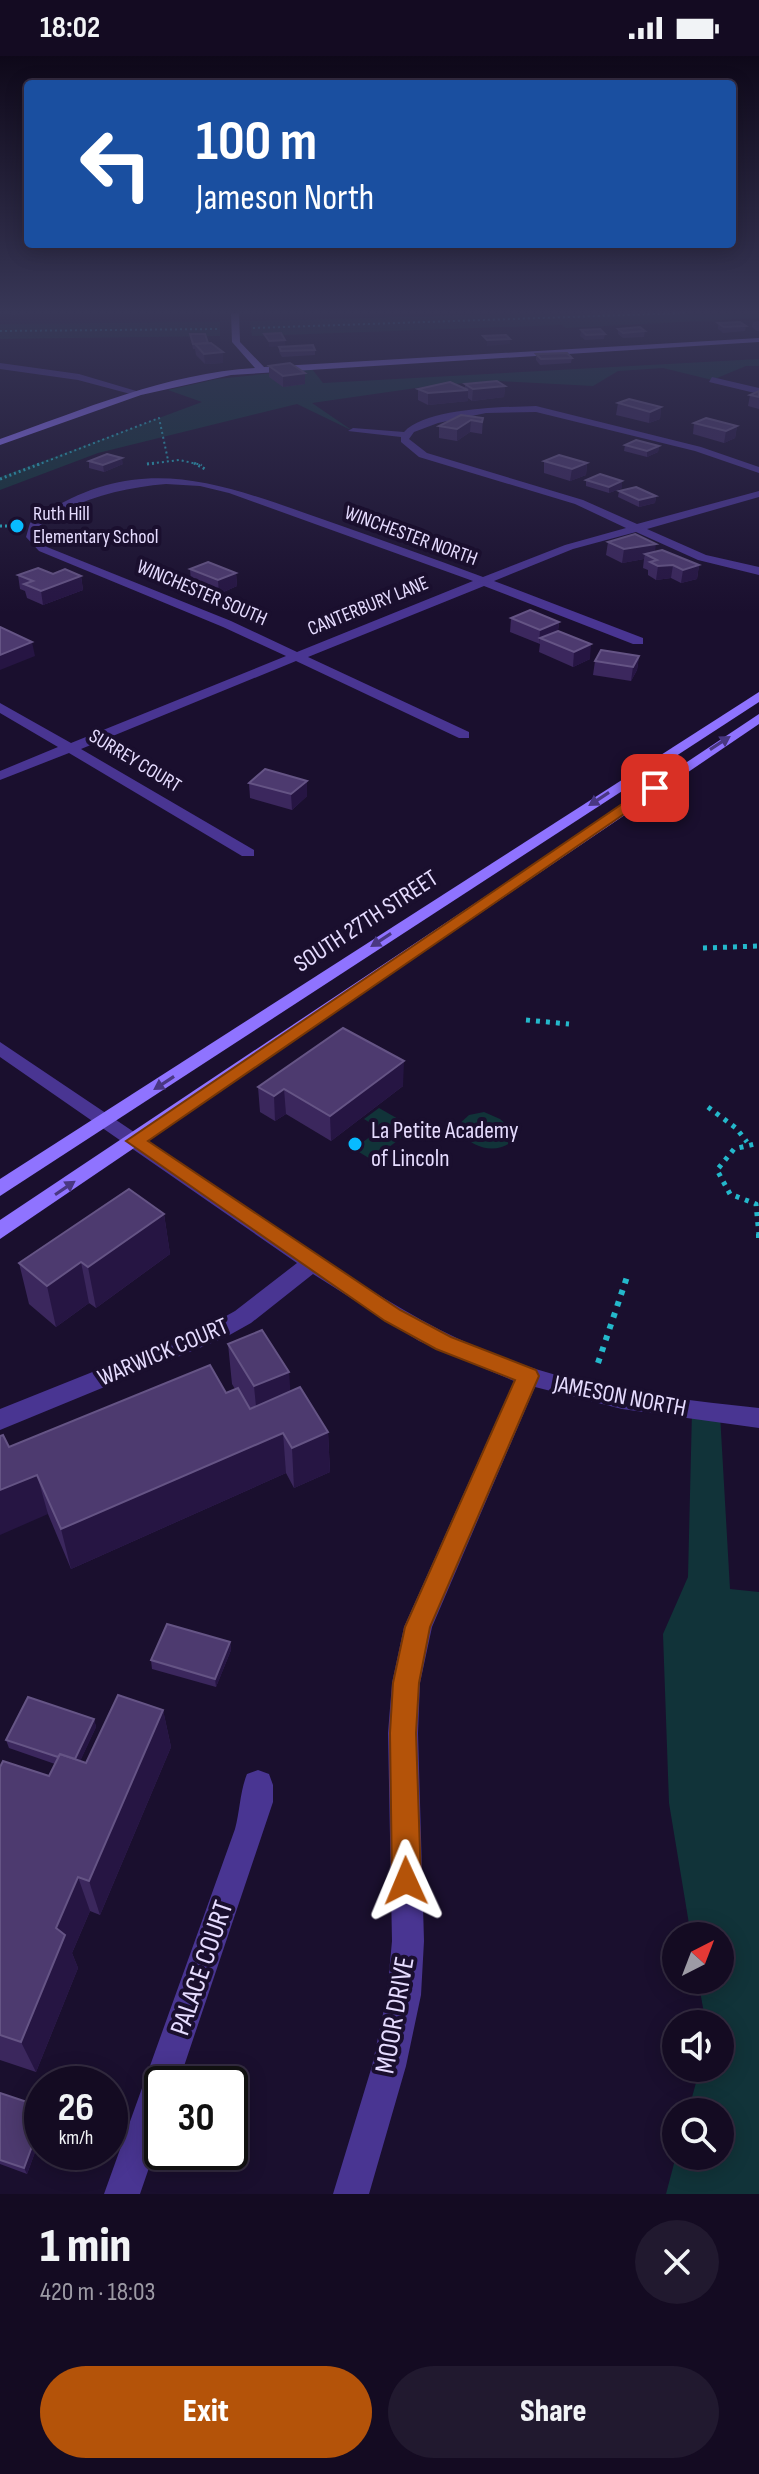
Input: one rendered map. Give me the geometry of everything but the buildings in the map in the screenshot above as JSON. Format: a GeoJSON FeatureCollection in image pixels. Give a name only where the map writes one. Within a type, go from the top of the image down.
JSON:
{"type":"FeatureCollection","features":[{"type":"Feature","properties":{"kind":"main road"},"geometry":{"type":"LineString","coordinates":[[3,439],[80,413]]}},
{"type":"Feature","properties":{"kind":"main road","name":"SOUTH 27TH STREET"},"geometry":{"type":"LineString","coordinates":[[0,1189],[759,696]]}},
{"type":"Feature","properties":{"kind":"main road"},"geometry":{"type":"LineString","coordinates":[[0,1231],[759,718]]}},
{"type":"Feature","properties":{"kind":"street"},"geometry":{"type":"LineString","coordinates":[[353,431],[406,435],[424,424],[476,413]]}},
{"type":"Feature","properties":{"kind":"street"},"geometry":{"type":"LineString","coordinates":[[555,413],[698,449],[759,470]]}},
{"type":"Feature","properties":{"kind":"street"},"geometry":{"type":"LineString","coordinates":[[406,435],[407,446],[423,455],[579,502],[702,558],[759,571]]}},
{"type":"Feature","properties":{"kind":"street","name":"WINCHESTER NORTH"},"geometry":{"type":"LineString","coordinates":[[84,500],[120,487],[170,476],[219,487],[483,581],[638,641]]}},
{"type":"Feature","properties":{"kind":"street","name":"CANTERBURY LANE"},"geometry":{"type":"LineString","coordinates":[[0,776],[569,547],[759,494]]}},
{"type":"Feature","properties":{"kind":"street","name":"WINCHESTER SOUTH"},"geometry":{"type":"LineString","coordinates":[[84,500],[34,525],[31,532],[35,543],[297,656],[464,735]]}},
{"type":"Feature","properties":{"kind":"street","name":"SURREY COURT"},"geometry":{"type":"LineString","coordinates":[[0,707],[73,747],[248,853]]}},
{"type":"Feature","properties":{"kind":"street","name":"JAMESON NORTH"},"geometry":{"type":"LineString","coordinates":[[0,1048],[392,1315],[444,1343],[528,1376],[596,1395],[668,1409],[759,1418]]}},
{"type":"Feature","properties":{"kind":"street","name":"WARWICK COURT"},"geometry":{"type":"LineString","coordinates":[[0,1420],[218,1331],[243,1317],[313,1262]]}},
{"type":"Feature","properties":{"kind":"street","name":"MOOR DRIVE"},"geometry":{"type":"LineString","coordinates":[[351,2194],[389,2066],[404,1995],[408,1941],[403,1733],[406,1683],[418,1627],[528,1376]]}},
{"type":"Feature","properties":{"kind":"street","name":"PALACE COURT"},"geometry":{"type":"LineString","coordinates":[[122,2194],[250,1829],[258,1802],[258,1785]]}},
{"type":"Feature","properties":{"kind":"path"},"geometry":{"type":"LineString","coordinates":[[0,479],[159,418],[168,460]]}},
{"type":"Feature","properties":{"kind":"path"},"geometry":{"type":"LineString","coordinates":[[703,948],[759,946]]}},
{"type":"Feature","properties":{"kind":"path"},"geometry":{"type":"LineString","coordinates":[[526,1020],[569,1024]]}},
{"type":"Feature","properties":{"kind":"path"},"geometry":{"type":"LineString","coordinates":[[708,1107],[736,1128],[747,1142]]}},
{"type":"Feature","properties":{"kind":"path"},"geometry":{"type":"LineString","coordinates":[[759,1143],[747,1142],[720,1163],[719,1180],[730,1195],[756,1204],[759,1238]]}},
{"type":"Feature","properties":{"kind":"path"},"geometry":{"type":"LineString","coordinates":[[598,1363],[628,1274]]}},
{"type":"Feature","properties":{"kind":"green space"},"geometry":{"type":"Polygon","coordinates":[[[173,413],[261,413],[98,453],[0,490],[0,477],[173,413]]]}},
{"type":"Feature","properties":{"kind":"green space"},"geometry":{"type":"Polygon","coordinates":[[[315,413],[326,413],[353,431],[315,413]]]}},
{"type":"Feature","properties":{"kind":"green space"},"geometry":{"type":"Polygon","coordinates":[[[379,1108],[414,1128],[372,1160],[354,1149],[380,1129],[364,1119],[379,1108]]]}},
{"type":"Feature","properties":{"kind":"green space"},"geometry":{"type":"Polygon","coordinates":[[[484,1112],[500,1119],[515,1132],[514,1140],[493,1149],[486,1148],[472,1143],[459,1132],[458,1125],[469,1115],[484,1112]]]}},
{"type":"Feature","properties":{"kind":"green space"},"geometry":{"type":"Polygon","coordinates":[[[692,1411],[720,1414],[730,1589],[759,1592],[759,2194],[666,2194],[672,2170],[734,2170],[734,2098],[692,2098],[696,2082],[734,2082],[734,2010],[703,2010],[701,1994],[734,1994],[734,1922],[689,1922],[669,1803],[663,1634],[688,1577],[692,1411]]]}},
{"type":"Feature","properties":{"kind":"place","name":"Ruth Hill Elementary School"},"geometry":{"type":"Point","coordinates":[17,526]}},
{"type":"Feature","properties":{"kind":"place","name":"La Petite Academy of Lincoln"},"geometry":{"type":"Point","coordinates":[355,1144]}},
{"type":"Feature","properties":{"kind":"route"},"geometry":{"type":"LineString","coordinates":[[406,1881],[403,1733],[406,1683],[418,1627],[528,1376],[444,1343],[392,1315],[135,1141],[655,788]]}}]}
